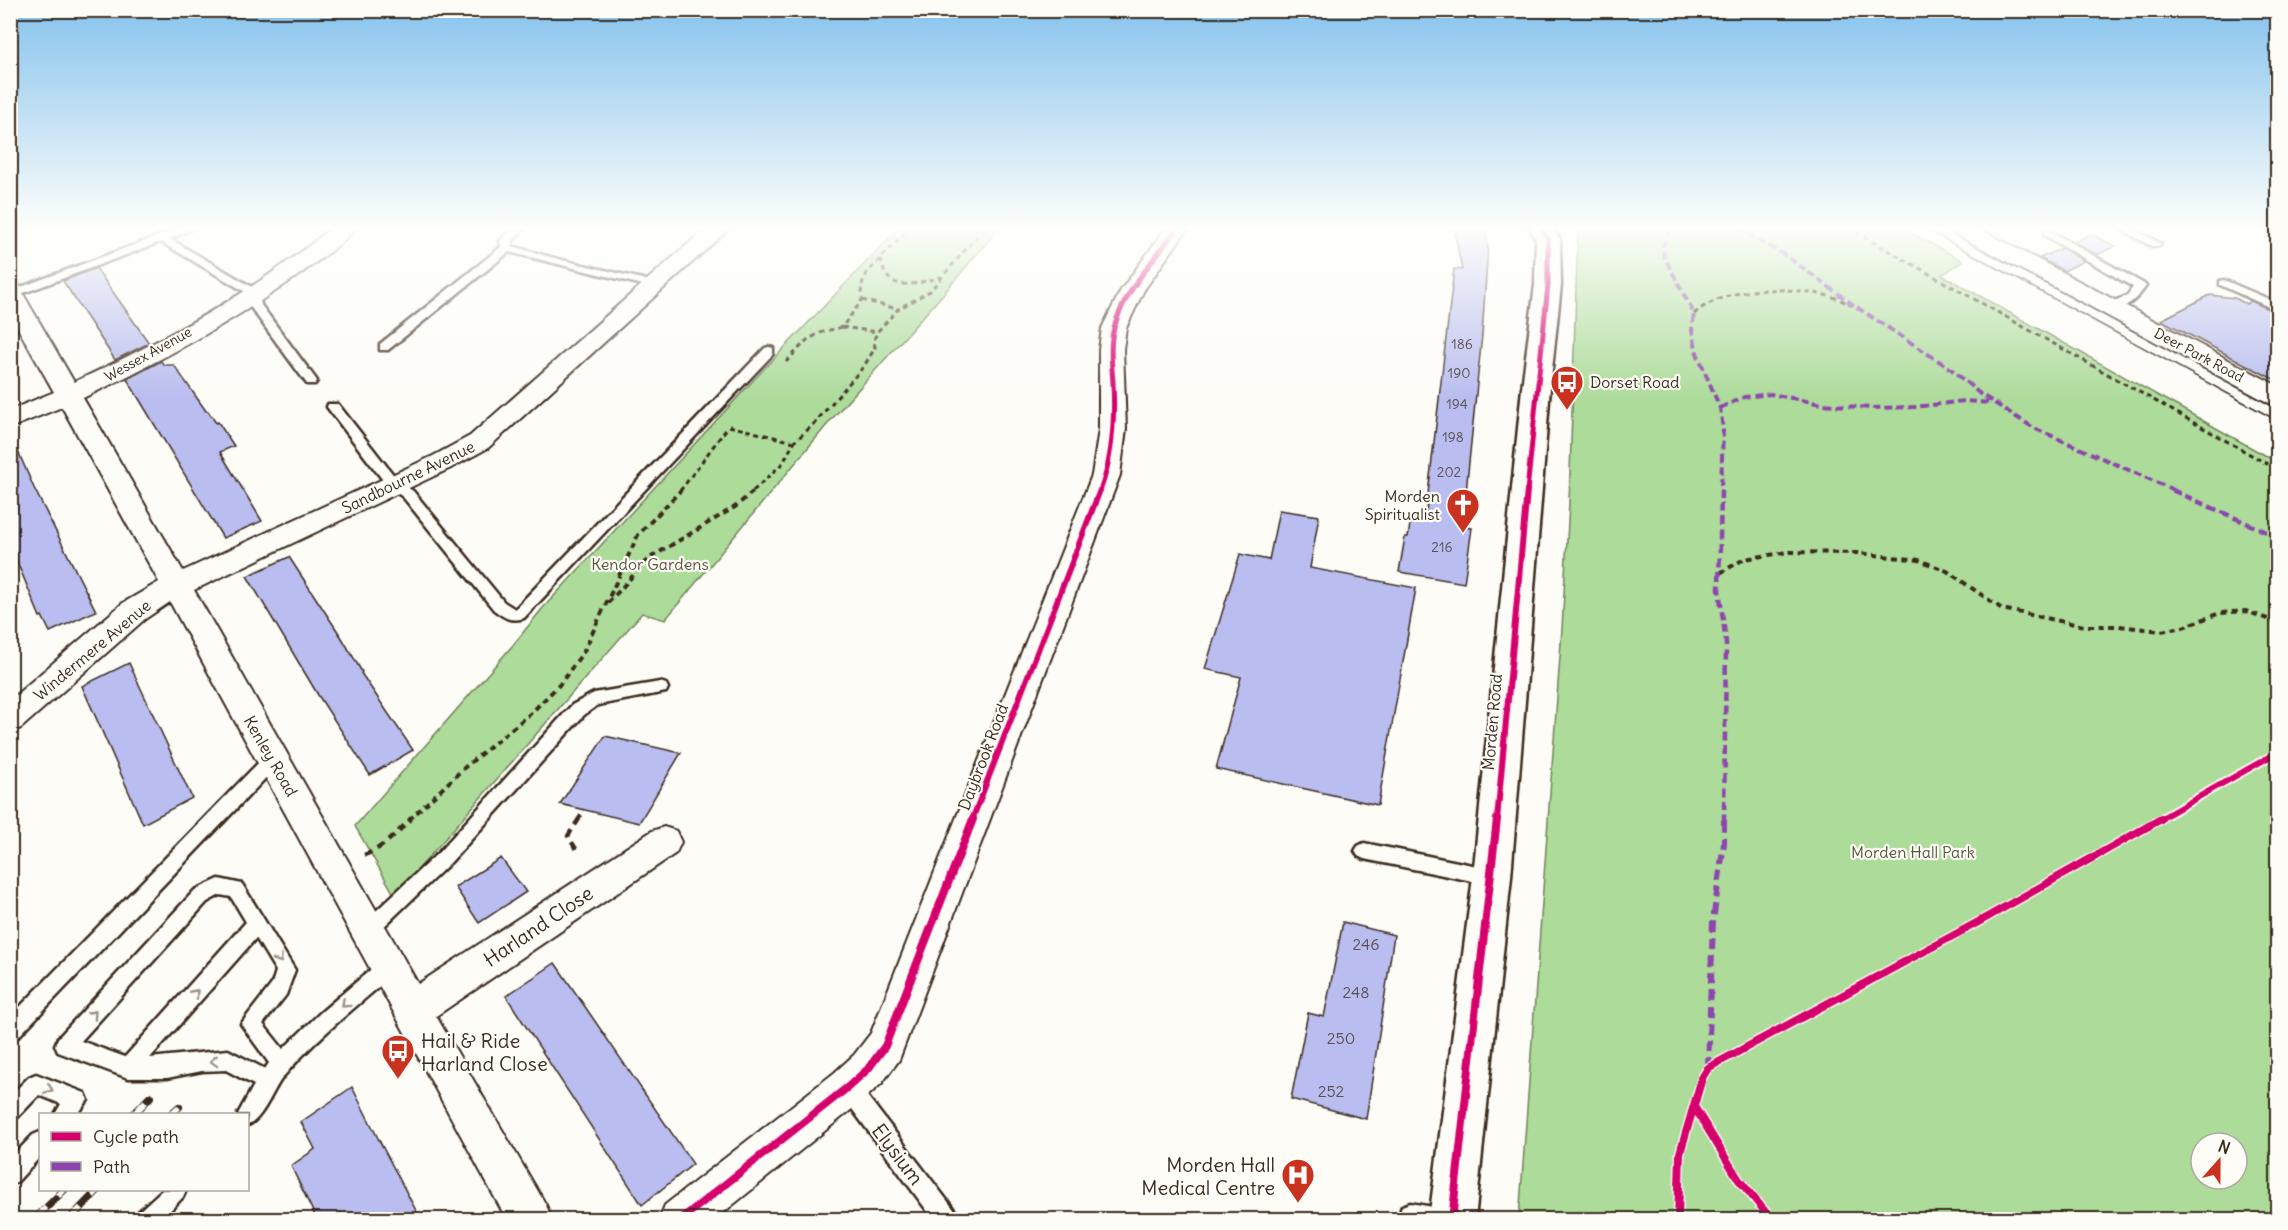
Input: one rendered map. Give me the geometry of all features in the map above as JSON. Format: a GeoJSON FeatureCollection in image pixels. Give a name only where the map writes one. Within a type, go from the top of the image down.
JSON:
{"type":"FeatureCollection","features":[{"type":"Feature","properties":{"kind":"highway","name":"Morden Road"},"geometry":{"type":"LineString","coordinates":[[1451,1220],[1492,877],[1536,388],[1548,285]]}},
{"type":"Feature","properties":{"kind":"street","name":"Wessex Avenue"},"geometry":{"type":"LineString","coordinates":[[10,420],[68,397],[153,353],[266,285]]}},
{"type":"Feature","properties":{"kind":"street","name":"Sandbourne Avenue"},"geometry":{"type":"LineString","coordinates":[[176,587],[394,485],[486,437],[655,285]]}},
{"type":"Feature","properties":{"kind":"street","name":"Daybrook Road"},"geometry":{"type":"LineString","coordinates":[[680,1220],[848,1087],[868,1069],[885,1046],[1106,475],[1111,450],[1114,402],[1110,360],[1114,327],[1122,308],[1138,285]]}},
{"type":"Feature","properties":{"kind":"street","name":"Deer Park Road"},"geometry":{"type":"LineString","coordinates":[[2072,285],[2277,397]]}},
{"type":"Feature","properties":{"kind":"street","name":"Kenley Road"},"geometry":{"type":"LineString","coordinates":[[11,294],[274,758],[412,1010],[531,1220]]}},
{"type":"Feature","properties":{"kind":"street","name":"Windermere Avenue"},"geometry":{"type":"LineString","coordinates":[[10,719],[134,611],[158,595],[176,587]]}},
{"type":"Feature","properties":{"kind":"street","name":"Harland Close"},"geometry":{"type":"LineString","coordinates":[[412,1010],[663,842]]}},
{"type":"Feature","properties":{"kind":"lane"},"geometry":{"type":"LineString","coordinates":[[11,294],[35,285]]}},
{"type":"Feature","properties":{"kind":"lane"},"geometry":{"type":"LineString","coordinates":[[242,285],[255,293],[255,305],[311,381]]}},
{"type":"Feature","properties":{"kind":"lane"},"geometry":{"type":"LineString","coordinates":[[384,346],[460,285]]}},
{"type":"Feature","properties":{"kind":"lane"},"geometry":{"type":"LineString","coordinates":[[2110,307],[2131,298],[2139,285]]}},
{"type":"Feature","properties":{"kind":"lane"},"geometry":{"type":"LineString","coordinates":[[2229,285],[2277,308]]}},
{"type":"Feature","properties":{"kind":"lane"},"geometry":{"type":"LineString","coordinates":[[333,407],[394,485],[408,494],[500,606],[511,615],[519,614],[769,351]]}},
{"type":"Feature","properties":{"kind":"lane"},"geometry":{"type":"LineString","coordinates":[[368,930],[445,857],[578,710],[594,699],[660,688]]}},
{"type":"Feature","properties":{"kind":"lane"},"geometry":{"type":"LineString","coordinates":[[10,1031],[274,758]]}},
{"type":"Feature","properties":{"kind":"lane"},"geometry":{"type":"LineString","coordinates":[[1364,850],[1492,877]]}},
{"type":"Feature","properties":{"kind":"lane"},"geometry":{"type":"LineString","coordinates":[[267,1081],[228,1060],[202,1061],[167,1068],[128,1068],[65,1045],[201,896],[219,887],[237,890],[286,970],[279,989],[251,1024],[282,1065]]}},
{"type":"Feature","properties":{"kind":"lane"},"geometry":{"type":"LineString","coordinates":[[128,1068],[256,924]]}},
{"type":"Feature","properties":{"kind":"lane"},"geometry":{"type":"LineString","coordinates":[[249,1114],[256,1106],[267,1081],[304,1041],[389,966]]}},
{"type":"Feature","properties":{"kind":"lane"},"geometry":{"type":"LineString","coordinates":[[10,1111],[36,1084],[78,1100],[66,1113]]}},
{"type":"Feature","properties":{"kind":"lane","name":"Elysium"},"geometry":{"type":"LineString","coordinates":[[848,1087],[948,1220]]}},
{"type":"Feature","properties":{"kind":"lane"},"geometry":{"type":"LineString","coordinates":[[10,1175],[39,1143]]}},
{"type":"Feature","properties":{"kind":"lane"},"geometry":{"type":"LineString","coordinates":[[146,1220],[175,1191]]}},
{"type":"Feature","properties":{"kind":"lane"},"geometry":{"type":"LineString","coordinates":[[1408,1220],[1410,1214],[1451,1220]]}},
{"type":"Feature","properties":{"kind":"path"},"geometry":{"type":"LineString","coordinates":[[842,327],[862,300],[861,285]]}},
{"type":"Feature","properties":{"kind":"path"},"geometry":{"type":"LineString","coordinates":[[605,607],[627,579],[648,559],[735,507],[762,484],[783,463],[794,442],[813,425],[864,366],[875,348],[873,340],[877,332],[898,309],[922,298],[934,285]]}},
{"type":"Feature","properties":{"kind":"path"},"geometry":{"type":"LineString","coordinates":[[1950,285],[2277,470]]}},
{"type":"Feature","properties":{"kind":"path"},"geometry":{"type":"LineString","coordinates":[[1694,314],[1699,306],[1729,295],[1794,291],[1829,296],[1855,306]]}},
{"type":"Feature","properties":{"kind":"path"},"geometry":{"type":"LineString","coordinates":[[862,300],[898,309]]}},
{"type":"Feature","properties":{"kind":"path"},"geometry":{"type":"LineString","coordinates":[[783,365],[807,340],[822,332],[842,327],[877,332]]}},
{"type":"Feature","properties":{"kind":"path"},"geometry":{"type":"LineString","coordinates":[[364,855],[386,842],[465,767],[538,706],[560,684],[584,651],[638,535],[679,493],[733,419]]}},
{"type":"Feature","properties":{"kind":"path"},"geometry":{"type":"LineString","coordinates":[[729,426],[794,442]]}},
{"type":"Feature","properties":{"kind":"path"},"geometry":{"type":"LineString","coordinates":[[1720,573],[1744,560],[1788,552],[1867,554],[1918,560],[1947,571],[2002,609],[2084,626],[2119,626],[2161,631],[2183,627],[2220,613],[2246,611],[2277,623]]}},
{"type":"Feature","properties":{"kind":"path"},"geometry":{"type":"LineString","coordinates":[[576,849],[568,836],[582,814]]}},
{"type":"Feature","properties":{"kind":"green space","name":"Kendor Gardens"},"geometry":{"type":"Polygon","coordinates":[[[844,285],[950,285],[831,420],[665,620],[642,613],[395,896],[355,826],[542,609],[844,285]]]}},
{"type":"Feature","properties":{"kind":"green space","name":"Morden Hall Park"},"geometry":{"type":"Polygon","coordinates":[[[1576,285],[1961,285],[2277,462],[2277,1219],[1519,1219],[1562,629],[1569,504],[1576,285]]]}},
{"type":"Feature","properties":{"kind":"building"},"geometry":{"type":"Polygon","coordinates":[[[66,285],[108,285],[149,343],[115,360],[66,285]]]}},
{"type":"Feature","properties":{"kind":"building"},"geometry":{"type":"Polygon","coordinates":[[[1452,285],[1485,285],[1467,482],[1464,527],[1472,528],[1464,583],[1399,572],[1411,518],[1425,520],[1452,285]]]}},
{"type":"Feature","properties":{"kind":"building"},"geometry":{"type":"Polygon","coordinates":[[[2210,295],[2235,298],[2246,304],[2251,301],[2277,313],[2277,381],[2161,320],[2210,295]]]}},
{"type":"Feature","properties":{"kind":"building"},"geometry":{"type":"Polygon","coordinates":[[[161,361],[164,365],[174,365],[234,446],[220,452],[262,521],[223,538],[127,379],[161,361]]]}},
{"type":"Feature","properties":{"kind":"building"},"geometry":{"type":"Polygon","coordinates":[[[10,433],[34,488],[96,611],[50,632],[42,616],[40,617],[10,545],[10,433]]]}},
{"type":"Feature","properties":{"kind":"building"},"geometry":{"type":"Polygon","coordinates":[[[1279,510],[1319,516],[1310,568],[1416,588],[1378,805],[1216,769],[1241,677],[1205,669],[1240,554],[1269,560],[1279,510]]]}},
{"type":"Feature","properties":{"kind":"building"},"geometry":{"type":"Polygon","coordinates":[[[289,557],[342,638],[361,673],[413,750],[370,775],[318,695],[247,576],[289,557]]]}},
{"type":"Feature","properties":{"kind":"building"},"geometry":{"type":"Polygon","coordinates":[[[129,663],[192,798],[143,824],[82,686],[129,663]]]}},
{"type":"Feature","properties":{"kind":"building"},"geometry":{"type":"Polygon","coordinates":[[[605,736],[681,753],[639,823],[560,804],[605,736]]]}},
{"type":"Feature","properties":{"kind":"building"},"geometry":{"type":"Polygon","coordinates":[[[501,858],[526,892],[479,923],[455,887],[501,858]]]}},
{"type":"Feature","properties":{"kind":"building"},"geometry":{"type":"Polygon","coordinates":[[[1343,922],[1394,935],[1366,1119],[1291,1099],[1308,1013],[1324,1017],[1343,922]]]}},
{"type":"Feature","properties":{"kind":"building"},"geometry":{"type":"Polygon","coordinates":[[[555,963],[693,1164],[642,1205],[506,996],[555,963]]]}},
{"type":"Feature","properties":{"kind":"building"},"geometry":{"type":"Polygon","coordinates":[[[352,1087],[421,1220],[317,1220],[291,1166],[315,1149],[301,1122],[352,1087]]]}},
{"type":"Feature","properties":{"kind":"tram line"},"geometry":{"type":"LineString","coordinates":[[2029,285],[2278,421]]}},
{"type":"Feature","properties":{"kind":"railway"},"geometry":{"type":"LineString","coordinates":[[135,1113],[150,1097]]}},
{"type":"Feature","properties":{"kind":"railway"},"geometry":{"type":"LineString","coordinates":[[172,1113],[179,1107]]}},
{"type":"Feature","properties":{"kind":"railway"},"geometry":{"type":"LineString","coordinates":[[34,1220],[63,1191]]}},
{"type":"Feature","properties":{"kind":"railway"},"geometry":{"type":"LineString","coordinates":[[69,1220],[97,1191]]}},
{"type":"Feature","properties":{"kind":"marked path"},"geometry":{"type":"LineString","coordinates":[[1679,285],[1694,314],[1692,330],[1697,353],[1720,408],[1723,428],[1719,590],[1726,642],[1724,843],[1713,921],[1708,1068]]}},
{"type":"Feature","properties":{"kind":"marked path"},"geometry":{"type":"LineString","coordinates":[[1827,285],[1951,369],[1980,394],[2034,428],[2278,537]]}},
{"type":"Feature","properties":{"kind":"marked path"},"geometry":{"type":"LineString","coordinates":[[1720,408],[1744,397],[1771,394],[1822,404],[1871,408],[1915,407],[1964,401],[1992,403]]}},
{"type":"Feature","properties":{"kind":"cycle path"},"geometry":{"type":"LineString","coordinates":[[680,1220],[848,1087],[868,1069],[885,1046],[1106,475],[1112,429],[1112,335],[1118,316],[1136,285]]}},
{"type":"Feature","properties":{"kind":"cycle path"},"geometry":{"type":"LineString","coordinates":[[1452,1220],[1492,877],[1536,388],[1548,285]]}},
{"type":"Feature","properties":{"kind":"cycle path"},"geometry":{"type":"LineString","coordinates":[[1678,1220],[1680,1153],[1702,1078],[1708,1068],[1982,920],[2278,752]]}},
{"type":"Feature","properties":{"kind":"cycle path"},"geometry":{"type":"LineString","coordinates":[[1695,1108],[1739,1180],[1772,1220]]}},
{"type":"Feature","properties":{"kind":"place","name":"Dorset Road"},"geometry":{"type":"Point","coordinates":[1567,411]}},
{"type":"Feature","properties":{"kind":"place","name":"Morden Spiritualist"},"geometry":{"type":"Point","coordinates":[1463,534]}},
{"type":"Feature","properties":{"kind":"place","name":"Hail & Ride Harland Close"},"geometry":{"type":"Point","coordinates":[398,1080]}},
{"type":"Feature","properties":{"kind":"place","name":"Morden Hall Medical Centre"},"geometry":{"type":"Point","coordinates":[1298,1204]}}]}
